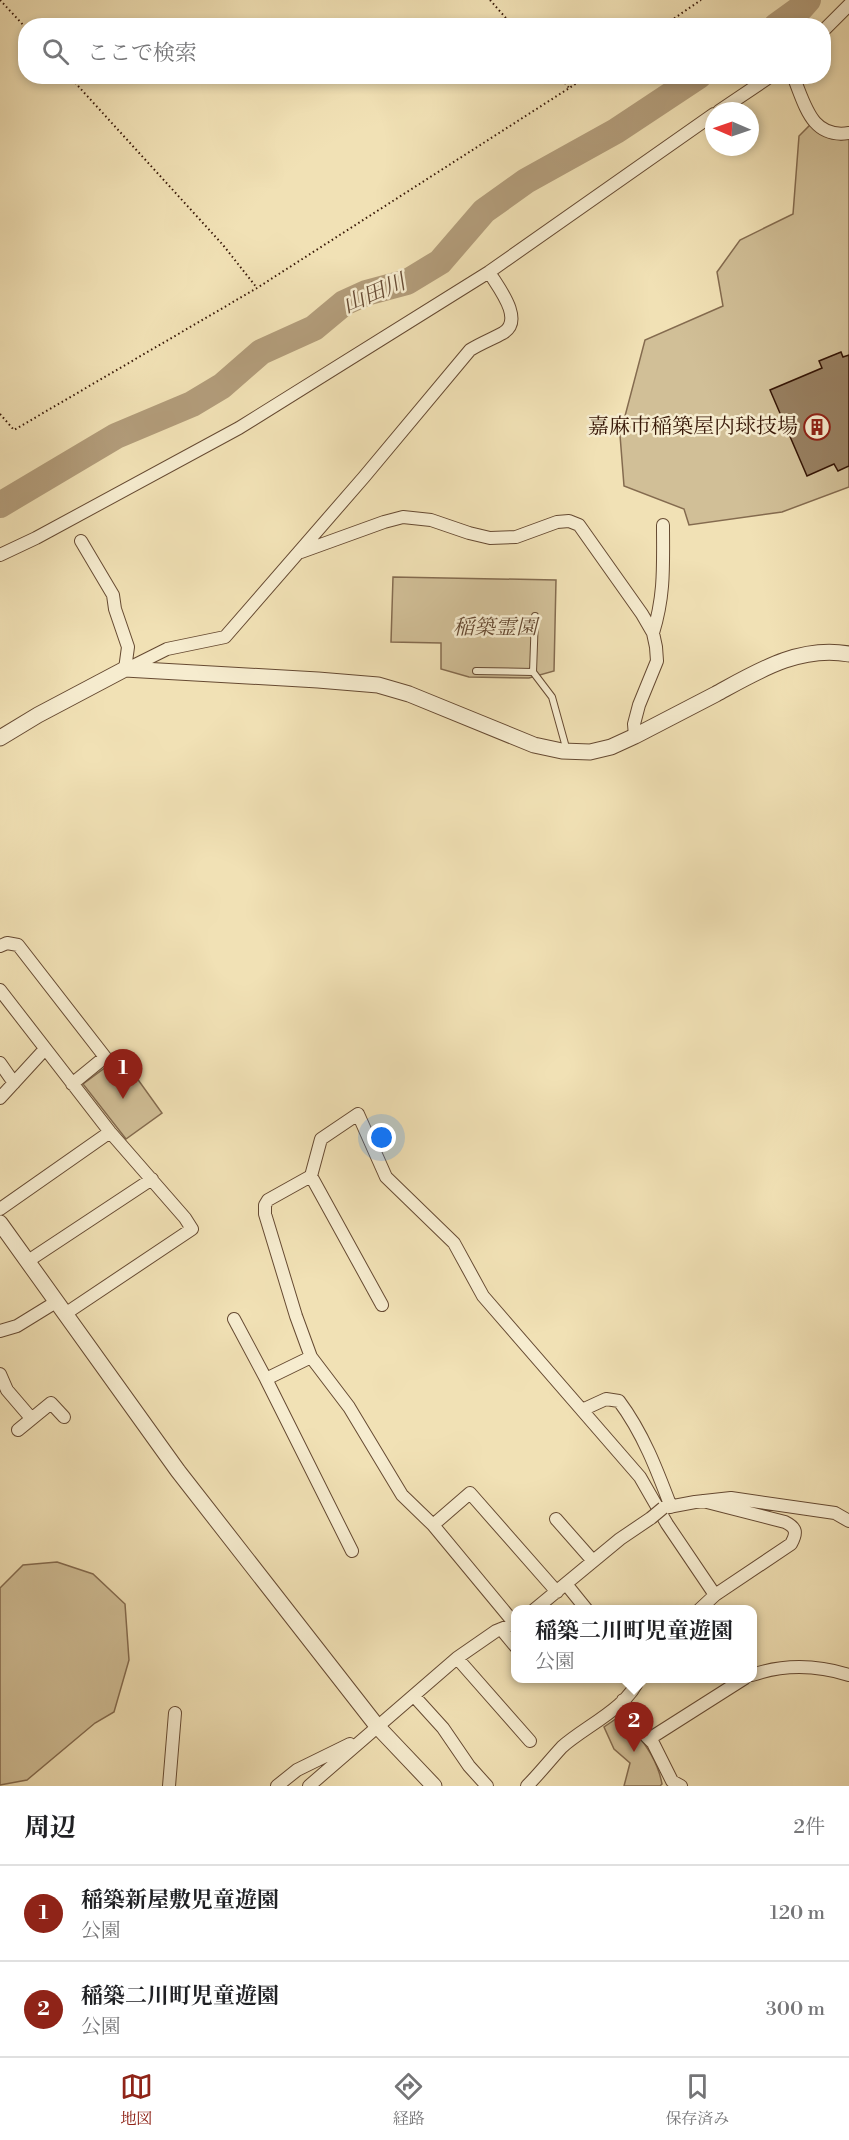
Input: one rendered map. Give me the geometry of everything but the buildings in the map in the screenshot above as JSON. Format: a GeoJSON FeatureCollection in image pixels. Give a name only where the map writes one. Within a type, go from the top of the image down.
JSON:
{"type":"FeatureCollection","features":[{"type":"Feature","properties":{"kind":"street"},"geometry":{"type":"LineString","coordinates":[[831,23],[849,5]]}},
{"type":"Feature","properties":{"kind":"street"},"geometry":{"type":"LineString","coordinates":[[732,102],[759,84]]}},
{"type":"Feature","properties":{"kind":"street"},"geometry":{"type":"LineString","coordinates":[[797,84],[812,119],[819,128],[828,132],[849,133]]}},
{"type":"Feature","properties":{"kind":"street"},"geometry":{"type":"LineString","coordinates":[[0,555],[36,538],[239,428],[489,272],[705,120]]}},
{"type":"Feature","properties":{"kind":"street"},"geometry":{"type":"LineString","coordinates":[[0,738],[38,715],[167,649],[225,637],[300,552],[470,350],[511,326],[513,319],[510,310],[489,272]]}},
{"type":"Feature","properties":{"kind":"street"},"geometry":{"type":"LineString","coordinates":[[300,552],[403,517],[431,520],[490,538],[516,537],[557,522],[569,521],[579,525],[653,633],[657,661],[639,705],[634,724],[635,736]]}},
{"type":"Feature","properties":{"kind":"street"},"geometry":{"type":"LineString","coordinates":[[653,633],[661,607],[663,587],[663,525]]}},
{"type":"Feature","properties":{"kind":"street"},"geometry":{"type":"LineString","coordinates":[[81,541],[113,595],[115,609],[128,647],[125,669]]}},
{"type":"Feature","properties":{"kind":"street"},"geometry":{"type":"LineString","coordinates":[[125,669],[318,680],[378,686],[409,694],[534,745],[567,751],[590,752],[611,747],[635,736],[773,663],[808,653],[849,654]]}},
{"type":"Feature","properties":{"kind":"street"},"geometry":{"type":"LineString","coordinates":[[0,946],[18,945],[105,1057],[72,1083]]}},
{"type":"Feature","properties":{"kind":"street"},"geometry":{"type":"LineString","coordinates":[[0,990],[110,1132],[186,1218],[192,1229],[61,1308],[0,1331]]}},
{"type":"Feature","properties":{"kind":"street"},"geometry":{"type":"LineString","coordinates":[[0,1098],[45,1049]]}},
{"type":"Feature","properties":{"kind":"street"},"geometry":{"type":"LineString","coordinates":[[0,1063],[14,1083]]}},
{"type":"Feature","properties":{"kind":"street"},"geometry":{"type":"LineString","coordinates":[[382,1305],[311,1176],[321,1139],[358,1114],[386,1177],[454,1243],[483,1296],[640,1477],[667,1524],[715,1595]]}},
{"type":"Feature","properties":{"kind":"street"},"geometry":{"type":"LineString","coordinates":[[0,1209],[110,1132]]}},
{"type":"Feature","properties":{"kind":"street"},"geometry":{"type":"LineString","coordinates":[[311,1176],[268,1200],[264,1205],[296,1316],[311,1357],[349,1407],[402,1496],[433,1525],[511,1619]]}},
{"type":"Feature","properties":{"kind":"street"},"geometry":{"type":"LineString","coordinates":[[28,1261],[152,1179]]}},
{"type":"Feature","properties":{"kind":"street"},"geometry":{"type":"LineString","coordinates":[[0,1223],[178,1471],[377,1726],[434,1786]]}},
{"type":"Feature","properties":{"kind":"street"},"geometry":{"type":"LineString","coordinates":[[234,1319],[352,1551]]}},
{"type":"Feature","properties":{"kind":"street"},"geometry":{"type":"LineString","coordinates":[[266,1379],[311,1357]]}},
{"type":"Feature","properties":{"kind":"street"},"geometry":{"type":"LineString","coordinates":[[0,1374],[7,1390],[32,1418]]}},
{"type":"Feature","properties":{"kind":"street"},"geometry":{"type":"LineString","coordinates":[[582,1410],[606,1399],[619,1401],[634,1420],[654,1463],[667,1508]]}},
{"type":"Feature","properties":{"kind":"street"},"geometry":{"type":"LineString","coordinates":[[18,1430],[51,1403],[64,1417]]}},
{"type":"Feature","properties":{"kind":"street"},"geometry":{"type":"LineString","coordinates":[[433,1525],[470,1493],[581,1605]]}},
{"type":"Feature","properties":{"kind":"street"},"geometry":{"type":"LineString","coordinates":[[540,1605],[620,1539],[667,1508],[731,1498],[835,1513],[849,1521]]}},
{"type":"Feature","properties":{"kind":"street"},"geometry":{"type":"LineString","coordinates":[[703,1501],[785,1522],[792,1526],[796,1536],[791,1544],[715,1595],[704,1605]]}},
{"type":"Feature","properties":{"kind":"street"},"geometry":{"type":"LineString","coordinates":[[555,1520],[593,1562]]}},
{"type":"Feature","properties":{"kind":"street"},"geometry":{"type":"LineString","coordinates":[[309,1786],[457,1658],[501,1629],[511,1625]]}},
{"type":"Feature","properties":{"kind":"street"},"geometry":{"type":"LineString","coordinates":[[501,1629],[511,1641]]}},
{"type":"Feature","properties":{"kind":"street"},"geometry":{"type":"LineString","coordinates":[[457,1658],[530,1741]]}},
{"type":"Feature","properties":{"kind":"street"},"geometry":{"type":"LineString","coordinates":[[757,1674],[781,1667],[790,1667],[832,1670],[849,1675]]}},
{"type":"Feature","properties":{"kind":"street"},"geometry":{"type":"LineString","coordinates":[[527,1786],[563,1747],[623,1700],[637,1683]]}},
{"type":"Feature","properties":{"kind":"street"},"geometry":{"type":"LineString","coordinates":[[649,1739],[735,1683]]}},
{"type":"Feature","properties":{"kind":"street"},"geometry":{"type":"LineString","coordinates":[[414,1696],[443,1728],[469,1766],[487,1786]]}},
{"type":"Feature","properties":{"kind":"street"},"geometry":{"type":"LineString","coordinates":[[623,1700],[641,1731],[653,1743],[673,1784]]}},
{"type":"Feature","properties":{"kind":"street"},"geometry":{"type":"LineString","coordinates":[[170,1786],[175,1713]]}},
{"type":"Feature","properties":{"kind":"street"},"geometry":{"type":"LineString","coordinates":[[278,1786],[297,1770],[362,1739]]}},
{"type":"Feature","properties":{"kind":"lane"},"geometry":{"type":"LineString","coordinates":[[535,616],[533,672],[552,698],[567,751]]}},
{"type":"Feature","properties":{"kind":"lane"},"geometry":{"type":"LineString","coordinates":[[476,670],[533,672]]}},
{"type":"Feature","properties":{"kind":"path"},"geometry":{"type":"LineString","coordinates":[[0,0],[18,19]]}},
{"type":"Feature","properties":{"kind":"path"},"geometry":{"type":"LineString","coordinates":[[490,0],[506,18]]}},
{"type":"Feature","properties":{"kind":"path"},"geometry":{"type":"LineString","coordinates":[[675,18],[701,0]]}},
{"type":"Feature","properties":{"kind":"path"},"geometry":{"type":"LineString","coordinates":[[76,84],[223,245],[257,288]]}},
{"type":"Feature","properties":{"kind":"path"},"geometry":{"type":"LineString","coordinates":[[566,84],[570,89]]}},
{"type":"Feature","properties":{"kind":"path"},"geometry":{"type":"LineString","coordinates":[[0,414],[14,430],[257,288],[577,84]]}},
{"type":"Feature","properties":{"kind":"green space"},"geometry":{"type":"Polygon","coordinates":[[[810,125],[841,140],[849,138],[849,487],[782,512],[689,525],[684,509],[624,486],[620,435],[645,340],[723,306],[717,272],[740,240],[793,214],[799,136],[810,125]]]}},
{"type":"Feature","properties":{"kind":"green space","name":"稲築霊園"},"geometry":{"type":"Polygon","coordinates":[[[393,577],[556,580],[554,671],[529,678],[469,677],[441,669],[441,643],[391,642],[393,577]]]}},
{"type":"Feature","properties":{"kind":"green space"},"geometry":{"type":"Polygon","coordinates":[[[121,1056],[162,1113],[126,1139],[83,1084],[121,1056]]]}},
{"type":"Feature","properties":{"kind":"green space"},"geometry":{"type":"Polygon","coordinates":[[[57,1562],[93,1574],[125,1604],[129,1660],[114,1712],[95,1723],[27,1780],[0,1785],[0,1588],[23,1565],[57,1562]]]}},
{"type":"Feature","properties":{"kind":"green space"},"geometry":{"type":"Polygon","coordinates":[[[623,1714],[652,1756],[660,1774],[662,1784],[660,1786],[624,1786],[630,1763],[614,1749],[604,1727],[623,1714]]]}},
{"type":"Feature","properties":{"kind":"waterway","name":"山田川"},"geometry":{"type":"LineString","coordinates":[[787,18],[808,0]]}},
{"type":"Feature","properties":{"kind":"waterway","name":"山田川"},"geometry":{"type":"LineString","coordinates":[[0,505],[116,436],[192,404],[222,386],[261,352],[314,328],[344,303],[366,293],[407,282],[440,262],[484,211],[526,181],[616,131],[687,84]]}},
{"type":"Feature","properties":{"kind":"place","name":"嘉麻市稲築屋内球技場"},"geometry":{"type":"Point","coordinates":[817,427]}},
{"type":"Feature","properties":{"kind":"place","name":"稲築新屋敷児童遊園"},"geometry":{"type":"Point","coordinates":[123,1099]}},
{"type":"Feature","properties":{"kind":"place","name":"稲築二川町児童遊園"},"geometry":{"type":"Point","coordinates":[634,1752]}}]}
